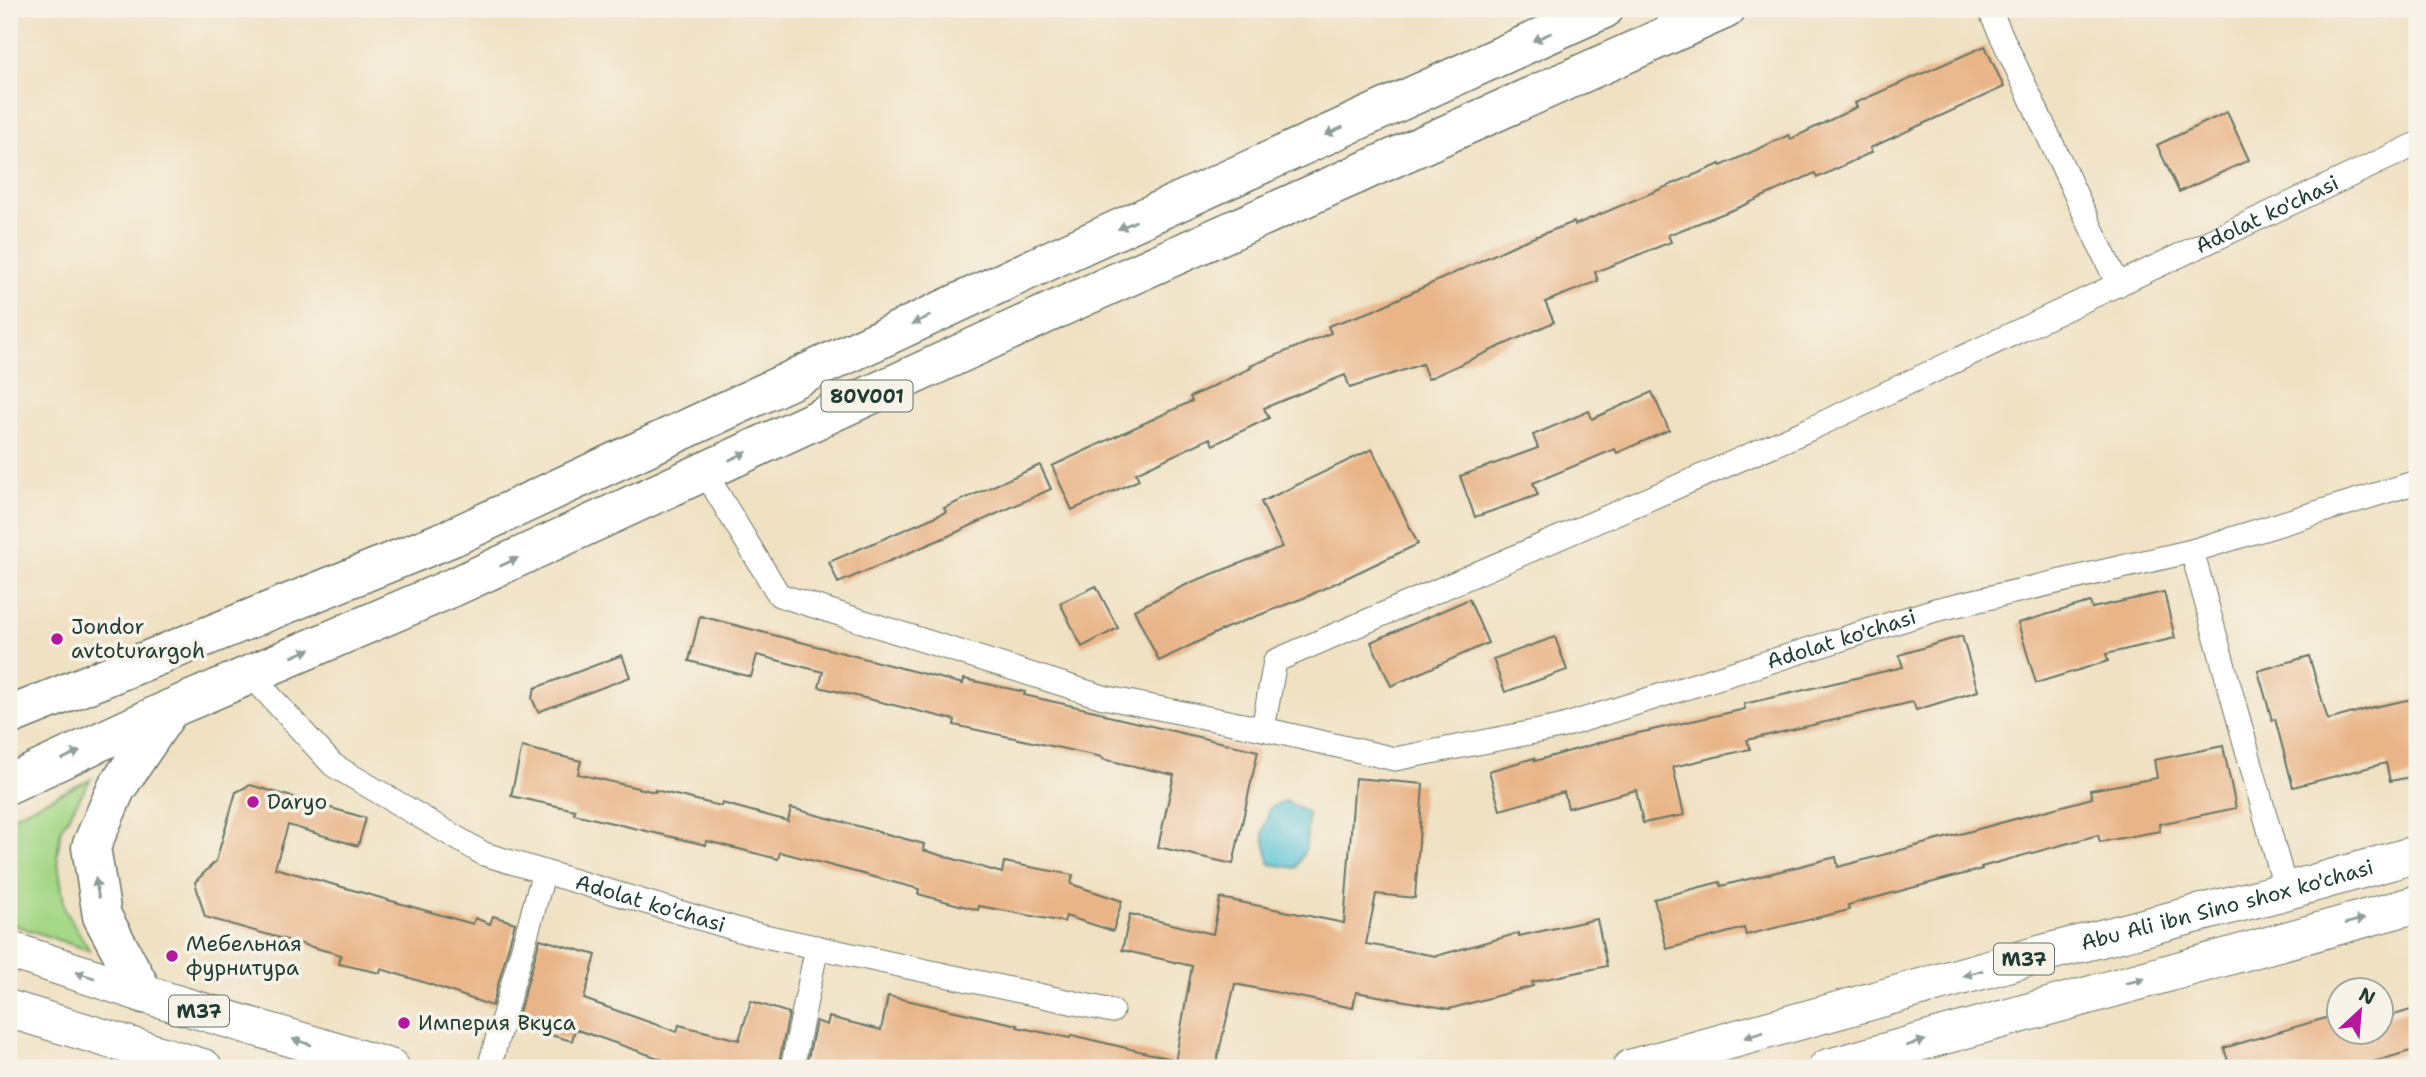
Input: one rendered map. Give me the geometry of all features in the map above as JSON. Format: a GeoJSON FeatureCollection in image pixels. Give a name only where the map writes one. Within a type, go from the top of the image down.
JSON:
{"type":"FeatureCollection","features":[{"type":"Feature","properties":{"kind":"highway","name":"80V001"},"geometry":{"type":"LineString","coordinates":[[9,716],[453,537],[1056,257],[1604,9]]}},
{"type":"Feature","properties":{"kind":"highway","name":"80V001"},"geometry":{"type":"LineString","coordinates":[[9,784],[170,709],[456,586],[1070,303],[1727,9]]}},
{"type":"Feature","properties":{"kind":"highway"},"geometry":{"type":"LineString","coordinates":[[1056,257],[1070,303]]}},
{"type":"Feature","properties":{"kind":"highway"},"geometry":{"type":"LineString","coordinates":[[144,994],[102,916],[91,847],[116,789],[170,709]]}},
{"type":"Feature","properties":{"kind":"main road","name":"Abu Ali ibn Sino shox ko'chasi"},"geometry":{"type":"LineString","coordinates":[[1631,1068],[2052,951],[2286,891],[2417,854]]}},
{"type":"Feature","properties":{"kind":"main road","name":"M37"},"geometry":{"type":"LineString","coordinates":[[1827,1068],[2417,904]]}},
{"type":"Feature","properties":{"kind":"main road","name":"M37"},"geometry":{"type":"LineString","coordinates":[[9,950],[144,994],[391,1068]]}},
{"type":"Feature","properties":{"kind":"main road","name":"M37"},"geometry":{"type":"LineString","coordinates":[[9,1009],[204,1068]]}},
{"type":"Feature","properties":{"kind":"street"},"geometry":{"type":"LineString","coordinates":[[1989,9],[2118,285]]}},
{"type":"Feature","properties":{"kind":"street","name":"Adolat ko'chasi"},"geometry":{"type":"LineString","coordinates":[[1263,729],[1275,662],[1810,429],[2417,144]]}},
{"type":"Feature","properties":{"kind":"street","name":"Adolat ko'chasi"},"geometry":{"type":"LineString","coordinates":[[704,471],[779,595],[1103,697],[1395,759],[1560,727],[1935,610],[2192,551],[2417,482]]}},
{"type":"Feature","properties":{"kind":"street"},"geometry":{"type":"LineString","coordinates":[[2192,551],[2286,891]]}},
{"type":"Feature","properties":{"kind":"street","name":"Adolat ko'chasi"},"geometry":{"type":"LineString","coordinates":[[250,674],[333,765],[484,855],[746,932],[1112,1011]]}},
{"type":"Feature","properties":{"kind":"street"},"geometry":{"type":"LineString","coordinates":[[489,1068],[544,872]]}},
{"type":"Feature","properties":{"kind":"street"},"geometry":{"type":"LineString","coordinates":[[792,1068],[817,947]]}},
{"type":"Feature","properties":{"kind":"green space"},"geometry":{"type":"Polygon","coordinates":[[[91,779],[61,829],[57,856],[65,910],[90,951],[9,923],[9,818],[91,779]]]}},
{"type":"Feature","properties":{"kind":"water"},"geometry":{"type":"Polygon","coordinates":[[[1286,801],[1308,813],[1306,848],[1296,868],[1270,864],[1263,833],[1270,808],[1286,801]]]}},
{"type":"Feature","properties":{"kind":"building"},"geometry":{"type":"Polygon","coordinates":[[[1985,46],[2004,87],[1870,148],[1872,152],[1817,178],[1815,173],[1740,207],[1668,235],[1671,242],[1595,272],[1598,281],[1545,302],[1554,322],[1428,379],[1422,364],[1350,388],[1345,375],[1264,408],[1269,418],[1213,445],[1210,438],[1136,473],[1139,480],[1072,510],[1052,466],[1192,401],[1190,397],[1251,368],[1250,366],[1331,333],[1328,326],[1372,311],[1519,243],[1574,222],[1575,225],[1720,164],[1721,166],[1789,135],[1791,139],[1857,107],[1855,103],[1985,46]]]}},
{"type":"Feature","properties":{"kind":"building"},"geometry":{"type":"Polygon","coordinates":[[[2227,112],[2249,160],[2179,192],[2157,145],[2227,112]]]}},
{"type":"Feature","properties":{"kind":"building"},"geometry":{"type":"Polygon","coordinates":[[[1652,392],[1669,430],[1617,453],[1615,449],[1533,483],[1538,495],[1475,517],[1460,476],[1538,448],[1533,435],[1589,411],[1592,419],[1652,392]]]}},
{"type":"Feature","properties":{"kind":"building"},"geometry":{"type":"Polygon","coordinates":[[[1372,449],[1418,544],[1306,597],[1226,628],[1159,661],[1134,610],[1192,582],[1282,547],[1261,502],[1372,449]]]}},
{"type":"Feature","properties":{"kind":"building"},"geometry":{"type":"Polygon","coordinates":[[[1040,465],[1051,489],[838,583],[829,562],[946,512],[944,508],[1040,465]]]}},
{"type":"Feature","properties":{"kind":"building"},"geometry":{"type":"Polygon","coordinates":[[[1096,586],[1118,628],[1082,647],[1060,603],[1096,586]]]}},
{"type":"Feature","properties":{"kind":"building"},"geometry":{"type":"Polygon","coordinates":[[[2164,592],[2175,638],[2106,654],[2108,661],[2036,683],[2018,623],[2090,602],[2092,608],[2164,592]]]}},
{"type":"Feature","properties":{"kind":"building"},"geometry":{"type":"Polygon","coordinates":[[[1469,599],[1488,643],[1391,686],[1371,642],[1469,599]]]}},
{"type":"Feature","properties":{"kind":"building"},"geometry":{"type":"Polygon","coordinates":[[[700,616],[963,684],[964,679],[1025,692],[1024,695],[1258,751],[1233,864],[1158,847],[1174,775],[954,725],[955,720],[819,687],[823,672],[757,655],[751,677],[689,661],[700,616]]]}},
{"type":"Feature","properties":{"kind":"building"},"geometry":{"type":"Polygon","coordinates":[[[1962,636],[1978,691],[1916,710],[1913,702],[1747,740],[1750,749],[1673,767],[1684,815],[1643,823],[1636,790],[1568,808],[1564,792],[1500,810],[1489,771],[1612,739],[1745,709],[1744,704],[1903,667],[1899,655],[1962,636]]]}},
{"type":"Feature","properties":{"kind":"building"},"geometry":{"type":"Polygon","coordinates":[[[1555,637],[1567,670],[1505,692],[1493,659],[1555,637]]]}},
{"type":"Feature","properties":{"kind":"building"},"geometry":{"type":"Polygon","coordinates":[[[622,655],[630,677],[538,712],[532,698],[535,688],[622,655]]]}},
{"type":"Feature","properties":{"kind":"building"},"geometry":{"type":"Polygon","coordinates":[[[2309,656],[2328,720],[2417,698],[2417,776],[2390,781],[2386,763],[2293,787],[2275,719],[2272,720],[2258,671],[2309,656]]]}},
{"type":"Feature","properties":{"kind":"building"},"geometry":{"type":"Polygon","coordinates":[[[2223,746],[2236,808],[2159,824],[2160,831],[2100,842],[2098,835],[1848,905],[1849,910],[1746,935],[1744,928],[1667,949],[1654,899],[1720,882],[1721,886],[1836,857],[1838,867],[2092,798],[2090,790],[2157,778],[2154,760],[2223,746]]]}},
{"type":"Feature","properties":{"kind":"building"},"geometry":{"type":"Polygon","coordinates":[[[522,747],[581,761],[578,774],[721,806],[722,803],[788,821],[791,808],[924,844],[923,850],[1002,873],[1004,862],[1073,875],[1071,884],[1122,901],[1113,931],[1066,916],[1064,922],[979,906],[978,910],[918,894],[919,889],[780,852],[778,859],[707,841],[706,845],[574,814],[575,810],[511,796],[522,747]]]}},
{"type":"Feature","properties":{"kind":"building"},"geometry":{"type":"Polygon","coordinates":[[[1355,778],[1423,784],[1415,898],[1376,894],[1366,944],[1436,956],[1519,933],[1519,936],[1597,919],[1607,966],[1532,982],[1533,986],[1449,1009],[1356,992],[1353,1008],[1235,984],[1215,1068],[1174,1068],[1192,966],[1122,950],[1130,914],[1213,934],[1220,898],[1344,923],[1355,778]]]}},
{"type":"Feature","properties":{"kind":"building"},"geometry":{"type":"Polygon","coordinates":[[[250,785],[366,818],[358,846],[288,825],[275,868],[473,924],[475,918],[490,924],[493,916],[515,923],[492,1006],[381,969],[380,973],[339,964],[341,955],[205,917],[195,882],[216,861],[236,792],[250,785]]]}},
{"type":"Feature","properties":{"kind":"building"},"geometry":{"type":"Polygon","coordinates":[[[540,939],[596,955],[584,999],[677,1032],[679,1025],[739,1040],[751,1001],[789,1013],[778,1068],[700,1068],[661,1059],[575,1029],[572,1041],[532,1030],[534,1022],[518,1016],[540,939]]]}},
{"type":"Feature","properties":{"kind":"building"},"geometry":{"type":"Polygon","coordinates":[[[888,996],[1018,1025],[1017,1027],[1070,1038],[1071,1035],[1173,1059],[1172,1068],[806,1068],[816,1021],[827,1025],[829,1017],[881,1030],[888,996]]]}},
{"type":"Feature","properties":{"kind":"building"},"geometry":{"type":"Polygon","coordinates":[[[2417,1008],[2417,1049],[2353,1068],[2230,1068],[2224,1048],[2324,1018],[2324,1046],[2394,1046],[2394,1015],[2417,1008]]]}},
{"type":"Feature","properties":{"kind":"place","name":"Jondor avtoturargoh"},"geometry":{"type":"Point","coordinates":[57,639]}},
{"type":"Feature","properties":{"kind":"place","name":"Daryo"},"geometry":{"type":"Point","coordinates":[253,802]}},
{"type":"Feature","properties":{"kind":"place","name":"Мебельная фурнитура"},"geometry":{"type":"Point","coordinates":[172,956]}},
{"type":"Feature","properties":{"kind":"place","name":"Империя Вкуса"},"geometry":{"type":"Point","coordinates":[404,1023]}}]}
